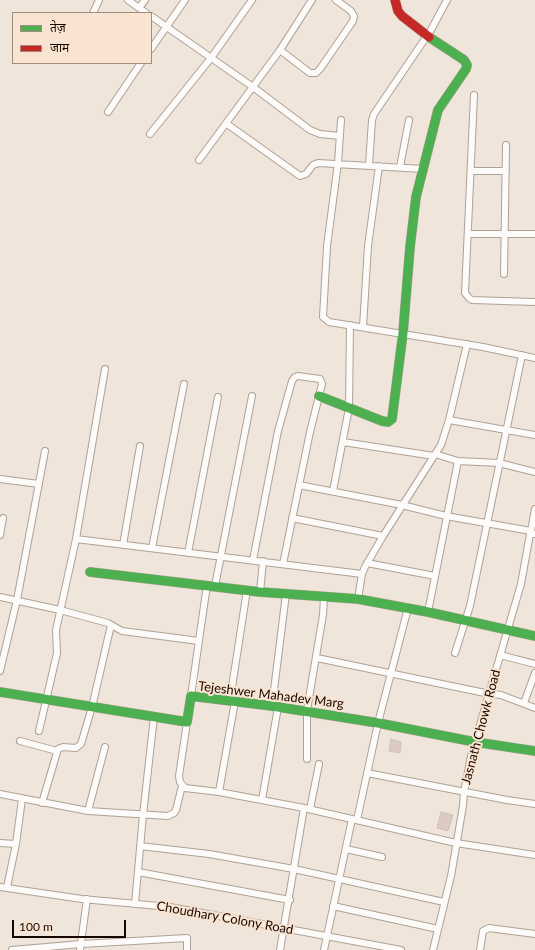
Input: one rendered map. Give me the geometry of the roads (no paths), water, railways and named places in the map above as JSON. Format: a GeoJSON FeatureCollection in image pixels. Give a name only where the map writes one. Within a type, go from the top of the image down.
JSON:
{"type":"FeatureCollection","features":[{"type":"Feature","properties":{"kind":"street"},"geometry":{"type":"LineString","coordinates":[[93,12],[99,0]]}},
{"type":"Feature","properties":{"kind":"street"},"geometry":{"type":"LineString","coordinates":[[128,0],[145,12]]}},
{"type":"Feature","properties":{"kind":"street"},"geometry":{"type":"LineString","coordinates":[[139,8],[144,0]]}},
{"type":"Feature","properties":{"kind":"street"},"geometry":{"type":"LineString","coordinates":[[152,48],[185,0]]}},
{"type":"Feature","properties":{"kind":"street"},"geometry":{"type":"LineString","coordinates":[[150,134],[211,58],[252,0]]}},
{"type":"Feature","properties":{"kind":"street"},"geometry":{"type":"LineString","coordinates":[[199,160],[227,124],[280,50],[312,0]]}},
{"type":"Feature","properties":{"kind":"street"},"geometry":{"type":"LineString","coordinates":[[280,50],[310,73],[316,73],[346,33],[353,21],[354,16],[351,11],[336,0]]}},
{"type":"Feature","properties":{"kind":"street"},"geometry":{"type":"LineString","coordinates":[[319,396],[382,421],[388,422],[392,419],[403,333],[410,247],[416,197],[438,110],[466,69],[467,65],[464,60],[427,36],[402,16],[394,0]]}},
{"type":"Feature","properties":{"kind":"street"},"geometry":{"type":"LineString","coordinates":[[369,165],[372,120],[374,114],[436,22],[447,0]]}},
{"type":"Feature","properties":{"kind":"street"},"geometry":{"type":"LineString","coordinates":[[152,17],[253,87],[310,130],[320,134],[340,136]]}},
{"type":"Feature","properties":{"kind":"street"},"geometry":{"type":"LineString","coordinates":[[108,112],[140,64]]}},
{"type":"Feature","properties":{"kind":"street"},"geometry":{"type":"LineString","coordinates":[[474,95],[465,293],[466,296],[472,300],[535,302]]}},
{"type":"Feature","properties":{"kind":"street"},"geometry":{"type":"LineString","coordinates":[[341,120],[338,163],[327,246],[323,317],[329,322],[467,344],[535,358]]}},
{"type":"Feature","properties":{"kind":"street"},"geometry":{"type":"LineString","coordinates":[[400,167],[409,120]]}},
{"type":"Feature","properties":{"kind":"street"},"geometry":{"type":"LineString","coordinates":[[227,124],[300,176],[306,174],[313,165],[318,162],[423,169]]}},
{"type":"Feature","properties":{"kind":"street"},"geometry":{"type":"LineString","coordinates":[[504,274],[506,234],[506,145]]}},
{"type":"Feature","properties":{"kind":"street"},"geometry":{"type":"LineString","coordinates":[[363,327],[368,246],[379,166]]}},
{"type":"Feature","properties":{"kind":"street"},"geometry":{"type":"LineString","coordinates":[[471,171],[506,171]]}},
{"type":"Feature","properties":{"kind":"street"},"geometry":{"type":"LineString","coordinates":[[468,234],[535,234]]}},
{"type":"Feature","properties":{"kind":"street"},"geometry":{"type":"LineString","coordinates":[[333,491],[349,408],[350,325]]}},
{"type":"Feature","properties":{"kind":"street"},"geometry":{"type":"LineString","coordinates":[[358,599],[362,574],[367,563],[402,505],[435,455],[446,433],[467,344]]}},
{"type":"Feature","properties":{"kind":"street"},"geometry":{"type":"LineString","coordinates":[[455,653],[470,606],[522,355]]}},
{"type":"Feature","properties":{"kind":"street"},"geometry":{"type":"LineString","coordinates":[[39,731],[57,654],[56,630],[76,539],[105,369]]}},
{"type":"Feature","properties":{"kind":"street"},"geometry":{"type":"LineString","coordinates":[[253,560],[278,431],[293,379],[298,376],[320,379],[322,383],[310,432],[283,564]]}},
{"type":"Feature","properties":{"kind":"street"},"geometry":{"type":"LineString","coordinates":[[152,548],[184,384]]}},
{"type":"Feature","properties":{"kind":"street"},"geometry":{"type":"LineString","coordinates":[[191,696],[199,640],[211,586],[220,556],[252,396]]}},
{"type":"Feature","properties":{"kind":"street"},"geometry":{"type":"LineString","coordinates":[[188,553],[218,397]]}},
{"type":"Feature","properties":{"kind":"street"},"geometry":{"type":"LineString","coordinates":[[449,420],[535,435]]}},
{"type":"Feature","properties":{"kind":"street"},"geometry":{"type":"LineString","coordinates":[[343,442],[435,455],[458,461],[499,463],[535,472]]}},
{"type":"Feature","properties":{"kind":"street"},"geometry":{"type":"LineString","coordinates":[[122,545],[140,446]]}},
{"type":"Feature","properties":{"kind":"street"},"geometry":{"type":"LineString","coordinates":[[0,671],[17,600],[45,451]]}},
{"type":"Feature","properties":{"kind":"street"},"geometry":{"type":"LineString","coordinates":[[428,612],[458,461]]}},
{"type":"Feature","properties":{"kind":"street"},"geometry":{"type":"LineString","coordinates":[[0,479],[39,484]]}},
{"type":"Feature","properties":{"kind":"street"},"geometry":{"type":"LineString","coordinates":[[299,485],[402,505],[446,516],[531,531],[535,509]]}},
{"type":"Feature","properties":{"kind":"street"},"geometry":{"type":"LineString","coordinates":[[0,535],[3,518]]}},
{"type":"Feature","properties":{"kind":"street"},"geometry":{"type":"LineString","coordinates":[[292,518],[383,536]]}},
{"type":"Feature","properties":{"kind":"street","name":"Jasnath Chowk Road"},"geometry":{"type":"LineString","coordinates":[[433,950],[450,876],[463,806],[464,792],[475,742],[521,584],[530,534],[535,534]]}},
{"type":"Feature","properties":{"kind":"street"},"geometry":{"type":"LineString","coordinates":[[76,539],[362,574]]}},
{"type":"Feature","properties":{"kind":"street"},"geometry":{"type":"LineString","coordinates":[[260,592],[263,561]]}},
{"type":"Feature","properties":{"kind":"street"},"geometry":{"type":"LineString","coordinates":[[367,563],[435,576]]}},
{"type":"Feature","properties":{"kind":"street"},"geometry":{"type":"LineString","coordinates":[[90,572],[260,592],[358,599],[428,612],[535,636]]}},
{"type":"Feature","properties":{"kind":"street"},"geometry":{"type":"LineString","coordinates":[[219,792],[247,590]]}},
{"type":"Feature","properties":{"kind":"street"},"geometry":{"type":"LineString","coordinates":[[262,800],[275,706],[286,594]]}},
{"type":"Feature","properties":{"kind":"street"},"geometry":{"type":"LineString","coordinates":[[0,597],[60,610],[103,622],[122,631],[199,640]]}},
{"type":"Feature","properties":{"kind":"street"},"geometry":{"type":"LineString","coordinates":[[307,759],[307,711],[324,615],[324,597]]}},
{"type":"Feature","properties":{"kind":"street"},"geometry":{"type":"LineString","coordinates":[[324,950],[346,849],[355,820],[378,723],[408,608]]}},
{"type":"Feature","properties":{"kind":"street"},"geometry":{"type":"LineString","coordinates":[[42,803],[57,751],[63,746],[76,748],[80,746],[92,706],[111,625]]}},
{"type":"Feature","properties":{"kind":"street"},"geometry":{"type":"LineString","coordinates":[[500,656],[535,664]]}},
{"type":"Feature","properties":{"kind":"street"},"geometry":{"type":"LineString","coordinates":[[317,658],[511,697],[535,708]]}},
{"type":"Feature","properties":{"kind":"street"},"geometry":{"type":"LineString","coordinates":[[524,703],[535,673]]}},
{"type":"Feature","properties":{"kind":"street"},"geometry":{"type":"LineString","coordinates":[[0,692],[187,722],[179,776],[182,786],[174,813],[168,816],[88,811],[0,794]]}},
{"type":"Feature","properties":{"kind":"street","name":"Tejeshwer Mahadev Marg"},"geometry":{"type":"LineString","coordinates":[[187,722],[191,696],[307,711],[475,742],[535,751]]}},
{"type":"Feature","properties":{"kind":"street"},"geometry":{"type":"LineString","coordinates":[[135,904],[142,815],[154,717]]}},
{"type":"Feature","properties":{"kind":"street"},"geometry":{"type":"LineString","coordinates":[[20,741],[57,751]]}},
{"type":"Feature","properties":{"kind":"street"},"geometry":{"type":"LineString","coordinates":[[88,811],[105,747]]}},
{"type":"Feature","properties":{"kind":"street"},"geometry":{"type":"LineString","coordinates":[[280,950],[285,929],[294,869],[307,809],[319,764]]}},
{"type":"Feature","properties":{"kind":"street"},"geometry":{"type":"LineString","coordinates":[[367,773],[535,804]]}},
{"type":"Feature","properties":{"kind":"street"},"geometry":{"type":"LineString","coordinates":[[182,786],[190,789],[219,792],[307,809],[456,843],[535,855]]}},
{"type":"Feature","properties":{"kind":"street"},"geometry":{"type":"LineString","coordinates":[[7,887],[16,844],[22,799]]}},
{"type":"Feature","properties":{"kind":"street"},"geometry":{"type":"LineString","coordinates":[[0,843],[16,844]]}},
{"type":"Feature","properties":{"kind":"street"},"geometry":{"type":"LineString","coordinates":[[140,846],[209,854],[294,869],[444,902]]}},
{"type":"Feature","properties":{"kind":"street"},"geometry":{"type":"LineString","coordinates":[[346,849],[382,857]]}},
{"type":"Feature","properties":{"kind":"street"},"geometry":{"type":"LineString","coordinates":[[138,872],[290,900]]}},
{"type":"Feature","properties":{"kind":"street","name":"Choudhary Colony Road"},"geometry":{"type":"LineString","coordinates":[[0,887],[87,899],[178,908],[388,949],[401,950]]}},
{"type":"Feature","properties":{"kind":"street"},"geometry":{"type":"LineString","coordinates":[[81,947],[87,899]]}},
{"type":"Feature","properties":{"kind":"street"},"geometry":{"type":"LineString","coordinates":[[333,906],[438,929]]}},
{"type":"Feature","properties":{"kind":"street"},"geometry":{"type":"LineString","coordinates":[[480,950],[483,931],[489,928],[535,934]]}},
{"type":"Feature","properties":{"kind":"street"},"geometry":{"type":"LineString","coordinates":[[12,950],[81,947],[187,938],[187,950]]}}]}
